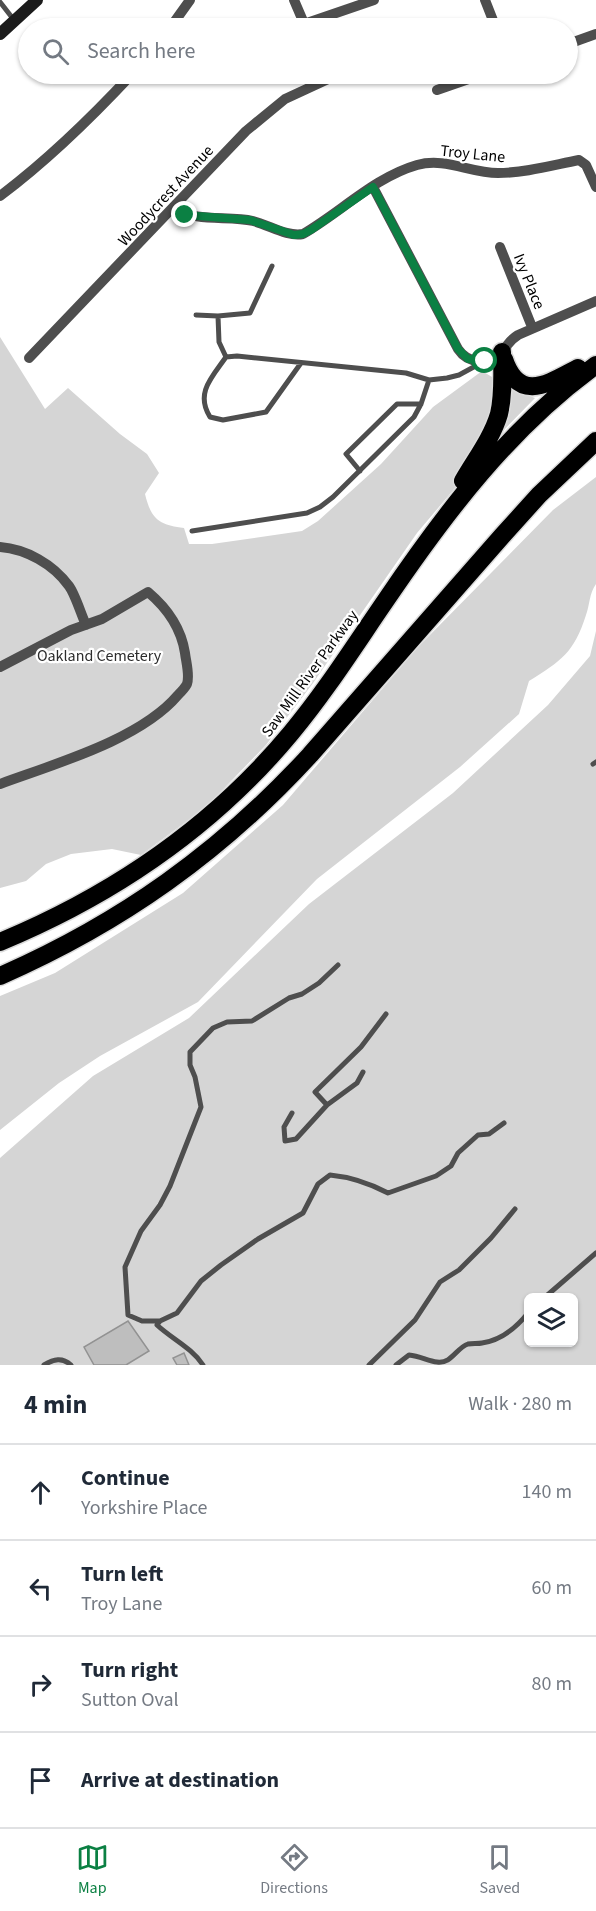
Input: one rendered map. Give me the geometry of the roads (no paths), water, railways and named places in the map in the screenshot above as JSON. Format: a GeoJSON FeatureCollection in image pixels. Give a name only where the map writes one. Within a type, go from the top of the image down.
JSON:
{"type":"FeatureCollection","features":[{"type":"Feature","properties":{"kind":"highway"},"geometry":{"type":"LineString","coordinates":[[502,351],[514,379],[523,385],[533,387],[546,385],[596,359]]}},
{"type":"Feature","properties":{"kind":"highway"},"geometry":{"type":"LineString","coordinates":[[427,542],[496,422],[502,393],[502,351]]}},
{"type":"Feature","properties":{"kind":"highway","name":"Saw Mill River Parkway"},"geometry":{"type":"LineString","coordinates":[[0,942],[81,904],[130,875],[188,834],[243,786],[315,703],[427,542],[472,483],[508,442],[548,404],[596,365]]}},
{"type":"Feature","properties":{"kind":"highway"},"geometry":{"type":"LineString","coordinates":[[0,976],[53,951],[117,916],[177,876],[233,831],[286,782],[527,508],[596,441]]}},
{"type":"Feature","properties":{"kind":"highway"},"geometry":{"type":"LineString","coordinates":[[527,508],[596,458]]}},
{"type":"Feature","properties":{"kind":"main road"},"geometry":{"type":"LineString","coordinates":[[18,18],[37,0]]}},
{"type":"Feature","properties":{"kind":"main road"},"geometry":{"type":"LineString","coordinates":[[0,34],[18,18]]}},
{"type":"Feature","properties":{"kind":"street"},"geometry":{"type":"LineString","coordinates":[[177,18],[190,0]]}},
{"type":"Feature","properties":{"kind":"street"},"geometry":{"type":"LineString","coordinates":[[294,0],[302,18]]}},
{"type":"Feature","properties":{"kind":"street"},"geometry":{"type":"LineString","coordinates":[[326,18],[374,0]]}},
{"type":"Feature","properties":{"kind":"street"},"geometry":{"type":"LineString","coordinates":[[484,0],[492,18]]}},
{"type":"Feature","properties":{"kind":"street"},"geometry":{"type":"LineString","coordinates":[[578,40],[596,34]]}},
{"type":"Feature","properties":{"kind":"street"},"geometry":{"type":"LineString","coordinates":[[0,196],[26,177],[96,113],[123,84]]}},
{"type":"Feature","properties":{"kind":"street","name":"Woodycrest Avenue"},"geometry":{"type":"LineString","coordinates":[[29,358],[246,131],[285,99],[314,84]]}},
{"type":"Feature","properties":{"kind":"street"},"geometry":{"type":"LineString","coordinates":[[438,90],[455,84]]}},
{"type":"Feature","properties":{"kind":"street","name":"Troy Lane"},"geometry":{"type":"LineString","coordinates":[[174,208],[185,215],[250,220],[294,235],[303,234],[373,187],[397,173],[418,165],[441,162],[495,173],[579,160],[584,162],[596,187]]}},
{"type":"Feature","properties":{"kind":"street"},"geometry":{"type":"LineString","coordinates":[[373,187],[458,349],[468,359],[485,361],[502,351],[510,340],[532,327],[596,301]]}},
{"type":"Feature","properties":{"kind":"street","name":"Ivy Place"},"geometry":{"type":"LineString","coordinates":[[500,247],[532,327]]}},
{"type":"Feature","properties":{"kind":"street"},"geometry":{"type":"LineString","coordinates":[[0,547],[16,548],[50,566],[70,587],[86,625]]}},
{"type":"Feature","properties":{"kind":"street"},"geometry":{"type":"LineString","coordinates":[[0,667],[71,630],[102,619],[148,592],[165,606],[175,621],[184,646],[188,671],[186,685],[170,705],[139,726],[102,746],[0,784]]}},
{"type":"Feature","properties":{"kind":"lane"},"geometry":{"type":"LineString","coordinates":[[0,2],[15,21]]}},
{"type":"Feature","properties":{"kind":"lane"},"geometry":{"type":"LineString","coordinates":[[196,315],[218,316],[250,313],[272,266]]}},
{"type":"Feature","properties":{"kind":"lane"},"geometry":{"type":"LineString","coordinates":[[218,316],[219,342],[226,357]]}},
{"type":"Feature","properties":{"kind":"lane"},"geometry":{"type":"LineString","coordinates":[[226,357],[237,356],[406,374],[429,380],[459,375],[485,361]]}},
{"type":"Feature","properties":{"kind":"lane"},"geometry":{"type":"LineString","coordinates":[[226,357],[204,391],[204,406],[210,417],[223,420],[266,412],[301,363]]}},
{"type":"Feature","properties":{"kind":"lane"},"geometry":{"type":"LineString","coordinates":[[192,531],[314,510],[327,502],[414,417],[429,380]]}},
{"type":"Feature","properties":{"kind":"lane"},"geometry":{"type":"LineString","coordinates":[[360,471],[346,454],[397,404],[421,404]]}},
{"type":"Feature","properties":{"kind":"lane"},"geometry":{"type":"LineString","coordinates":[[338,965],[319,983],[252,1021],[227,1022],[213,1028],[190,1052],[190,1065],[201,1107],[170,1186],[160,1205],[141,1231],[125,1267],[128,1315],[142,1321],[160,1322],[177,1313],[201,1281],[221,1265],[258,1239],[303,1213],[318,1184],[330,1175],[362,1181],[387,1192],[397,1190],[435,1176],[451,1166],[458,1153],[478,1135],[489,1134],[504,1124]]}},
{"type":"Feature","properties":{"kind":"lane"},"geometry":{"type":"LineString","coordinates":[[327,1105],[315,1092],[361,1047],[386,1014]]}},
{"type":"Feature","properties":{"kind":"lane"},"geometry":{"type":"LineString","coordinates":[[292,1113],[284,1127],[285,1141],[296,1139],[327,1105],[357,1083],[363,1072]]}},
{"type":"Feature","properties":{"kind":"lane"},"geometry":{"type":"LineString","coordinates":[[369,1365],[415,1320],[440,1282],[459,1270],[516,1209]]}},
{"type":"Feature","properties":{"kind":"lane"},"geometry":{"type":"LineString","coordinates":[[550,1293],[596,1253]]}},
{"type":"Feature","properties":{"kind":"lane"},"geometry":{"type":"LineString","coordinates":[[396,1365],[410,1354],[437,1362],[446,1361],[453,1358],[468,1344],[494,1341],[507,1334],[524,1317]]}},
{"type":"Feature","properties":{"kind":"lane"},"geometry":{"type":"LineString","coordinates":[[160,1322],[157,1325],[196,1354],[203,1365]]}},
{"type":"Feature","properties":{"kind":"lane"},"geometry":{"type":"LineString","coordinates":[[44,1365],[52,1359],[61,1359],[71,1365]]}},
{"type":"Feature","properties":{"kind":"park label","name":"Oakland Cemetery"},"geometry":{"type":"Point","coordinates":[99,655]}}]}
